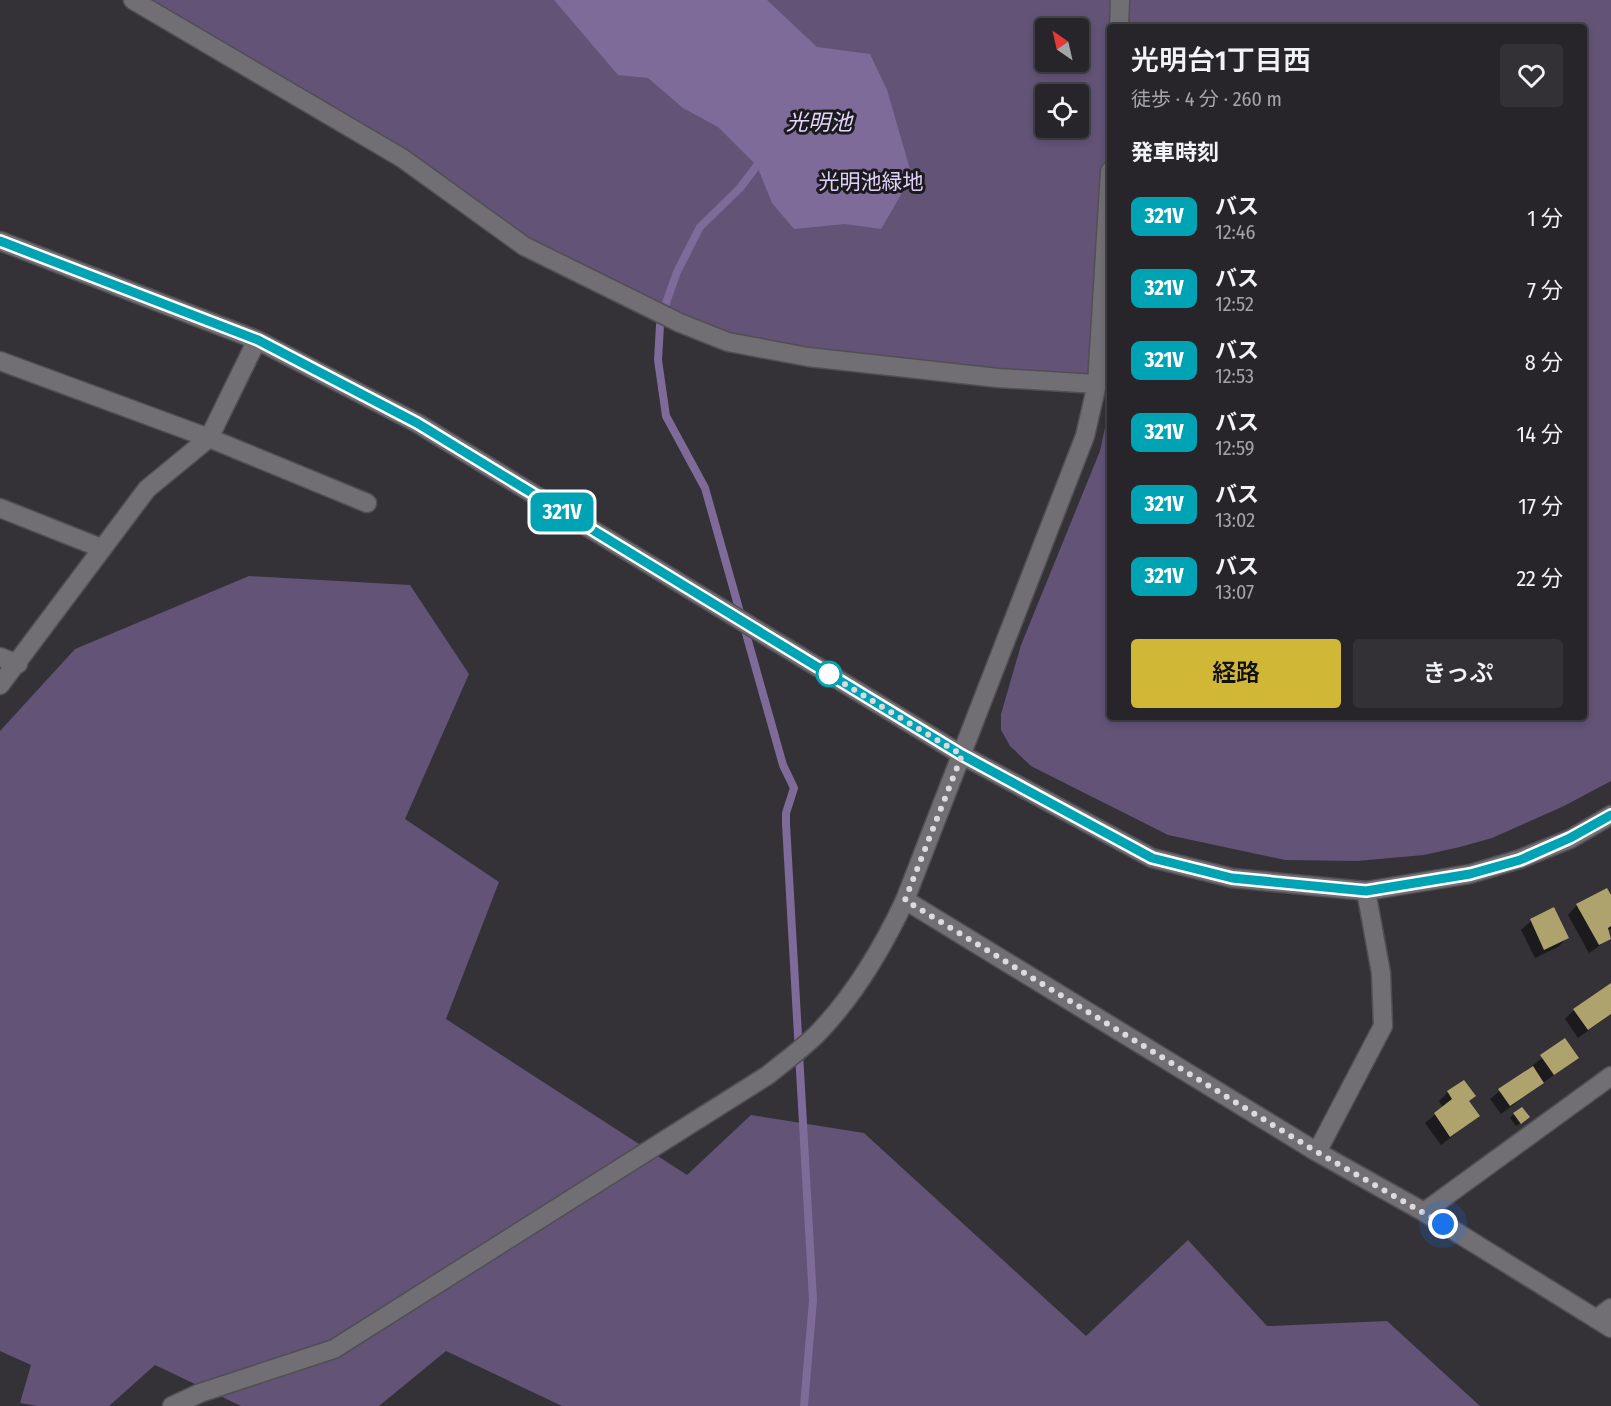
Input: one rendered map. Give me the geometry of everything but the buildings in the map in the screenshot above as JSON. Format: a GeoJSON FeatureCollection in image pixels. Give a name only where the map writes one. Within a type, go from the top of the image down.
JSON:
{"type":"FeatureCollection","features":[{"type":"Feature","properties":{"kind":"street"},"geometry":{"type":"LineString","coordinates":[[133,0],[402,158],[524,246],[680,323],[728,342],[808,357],[998,378],[1097,384]]}},
{"type":"Feature","properties":{"kind":"street"},"geometry":{"type":"LineString","coordinates":[[1119,24],[1120,0]]}},
{"type":"Feature","properties":{"kind":"street"},"geometry":{"type":"LineString","coordinates":[[172,1406],[200,1393],[334,1348],[768,1075],[817,1034],[847,998],[890,932],[905,900],[1085,436],[1097,384],[1107,220]]}},
{"type":"Feature","properties":{"kind":"street"},"geometry":{"type":"LineString","coordinates":[[0,242],[258,340],[417,423],[962,755],[1152,858],[1232,878],[1366,891],[1470,874],[1520,860],[1570,838],[1611,815]]}},
{"type":"Feature","properties":{"kind":"street"},"geometry":{"type":"LineString","coordinates":[[0,685],[147,489],[209,438],[258,340]]}},
{"type":"Feature","properties":{"kind":"street"},"geometry":{"type":"LineString","coordinates":[[0,361],[209,438],[367,503]]}},
{"type":"Feature","properties":{"kind":"street"},"geometry":{"type":"LineString","coordinates":[[0,508],[101,548]]}},
{"type":"Feature","properties":{"kind":"street"},"geometry":{"type":"LineString","coordinates":[[0,657],[18,664]]}},
{"type":"Feature","properties":{"kind":"street"},"geometry":{"type":"LineString","coordinates":[[1317,1152],[1383,1026],[1381,973],[1366,891]]}},
{"type":"Feature","properties":{"kind":"street"},"geometry":{"type":"LineString","coordinates":[[905,900],[1317,1152],[1606,1318]]}},
{"type":"Feature","properties":{"kind":"street"},"geometry":{"type":"LineString","coordinates":[[1424,1212],[1611,1076]]}},
{"type":"Feature","properties":{"kind":"green space","name":"光明池緑地"},"geometry":{"type":"Polygon","coordinates":[[[133,0],[1611,0],[1611,781],[1564,806],[1492,838],[1460,847],[1424,855],[1357,861],[1285,860],[1168,835],[1031,766],[1010,746],[1001,730],[1001,714],[1021,645],[1100,451],[1107,418],[1107,720],[1587,720],[1587,24],[1107,24],[1107,383],[1097,384],[728,342],[604,287],[402,158],[133,0]]]}},
{"type":"Feature","properties":{"kind":"green space"},"geometry":{"type":"Polygon","coordinates":[[[249,576],[410,585],[469,674],[405,819],[499,882],[446,1019],[687,1175],[751,1115],[864,1133],[1086,1336],[1188,1240],[1267,1326],[1387,1321],[1480,1406],[562,1406],[446,1351],[379,1406],[241,1406],[155,1365],[109,1406],[37,1406],[20,1403],[31,1365],[0,1351],[0,731],[75,649],[249,576]]]}},
{"type":"Feature","properties":{"kind":"water","name":"光明池"},"geometry":{"type":"Polygon","coordinates":[[[554,0],[767,0],[817,47],[870,54],[887,90],[912,176],[881,229],[845,224],[794,229],[772,203],[757,166],[718,127],[683,108],[648,78],[618,75],[554,0]]]}},
{"type":"Feature","properties":{"kind":"waterway"},"geometry":{"type":"LineString","coordinates":[[762,159],[740,188],[700,227],[677,272],[667,300],[660,325],[658,360],[666,416],[705,488],[783,765],[794,788],[786,813],[786,824],[813,1300],[804,1406]]}},
{"type":"Feature","properties":{"kind":"bus line","name":"321V"},"geometry":{"type":"LineString","coordinates":[[0,241],[258,340],[417,423],[962,755],[1152,858],[1232,878],[1366,891],[1422,884],[1520,860],[1570,838],[1611,815]]}},
{"type":"Feature","properties":{"kind":"route"},"geometry":{"type":"LineString","coordinates":[[829,674],[823,671],[962,755],[905,900],[1317,1152],[1443,1224]]}}]}
